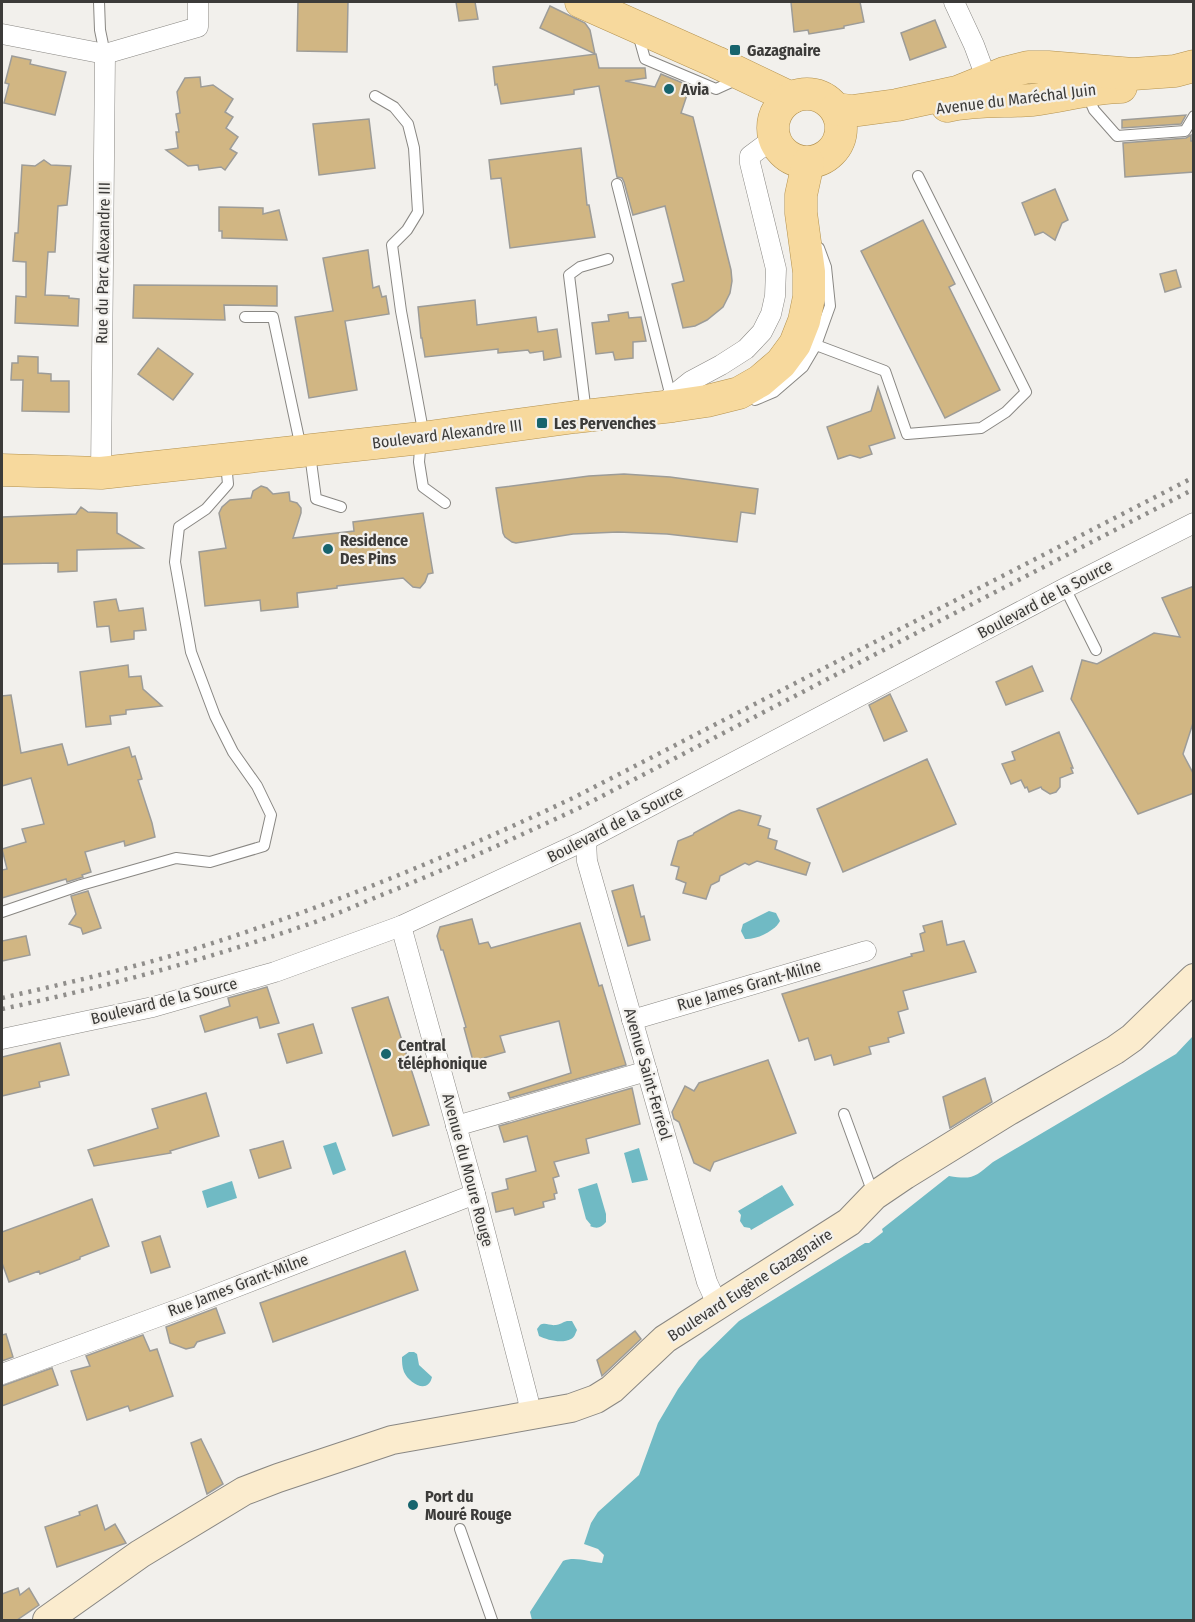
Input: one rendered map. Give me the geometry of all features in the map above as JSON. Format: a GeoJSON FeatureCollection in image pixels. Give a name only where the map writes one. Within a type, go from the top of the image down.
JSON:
{"type":"FeatureCollection","features":[{"type":"Feature","properties":{"kind":"main road"},"geometry":{"type":"LineString","coordinates":[[582,2],[791,98]]}},
{"type":"Feature","properties":{"kind":"main road","name":"Avenue du Maréchal Juin"},"geometry":{"type":"LineString","coordinates":[[839,120],[852,111],[897,105],[957,92],[1004,73],[1028,67],[1133,74],[1175,71],[1194,66]]}},
{"type":"Feature","properties":{"kind":"main road","name":"Avenue du Maréchal Juin"},"geometry":{"type":"LineString","coordinates":[[839,120],[899,116],[964,102],[1031,100],[1112,87],[1194,85]]}},
{"type":"Feature","properties":{"kind":"main road"},"geometry":{"type":"LineString","coordinates":[[803,94],[816,95],[827,100],[839,120],[839,142],[827,157],[818,161],[808,163],[787,156],[779,148],[774,138],[775,116],[781,106],[791,98],[803,94]]}},
{"type":"Feature","properties":{"kind":"main road","name":"Boulevard Alexandre III"},"geometry":{"type":"LineString","coordinates":[[2,470],[101,473],[226,460],[421,438],[672,402],[707,401],[739,393],[760,381],[781,363],[795,344],[804,321],[809,272],[801,213],[801,195],[808,163]]}},
{"type":"Feature","properties":{"kind":"street"},"geometry":{"type":"LineString","coordinates":[[2,34],[105,54],[198,27],[198,2]]}},
{"type":"Feature","properties":{"kind":"street"},"geometry":{"type":"LineString","coordinates":[[954,2],[987,80]]}},
{"type":"Feature","properties":{"kind":"street","name":"Rue du Parc Alexandre III"},"geometry":{"type":"LineString","coordinates":[[101,473],[105,54]]}},
{"type":"Feature","properties":{"kind":"street"},"geometry":{"type":"LineString","coordinates":[[672,402],[691,381],[746,349],[762,332],[771,314],[775,296],[776,269],[750,156],[774,138]]}},
{"type":"Feature","properties":{"kind":"street","name":"Boulevard de la Source"},"geometry":{"type":"LineString","coordinates":[[2,1039],[153,1007],[274,972],[401,927],[586,840],[1065,588],[1194,523]]}},
{"type":"Feature","properties":{"kind":"street","name":"Avenue Saint-Ferréol"},"geometry":{"type":"LineString","coordinates":[[586,840],[587,861],[632,1020],[707,1282],[718,1306]]}},
{"type":"Feature","properties":{"kind":"street","name":"Avenue du Moure Rouge"},"geometry":{"type":"LineString","coordinates":[[401,927],[475,1194],[528,1399],[530,1415]]}},
{"type":"Feature","properties":{"kind":"street","name":"Rue James Grant-Milne"},"geometry":{"type":"LineString","coordinates":[[632,1020],[866,951]]}},
{"type":"Feature","properties":{"kind":"street","name":"Boulevard Eugène Gazagnaire"},"geometry":{"type":"LineString","coordinates":[[47,1620],[140,1554],[244,1491],[392,1440],[571,1408],[596,1399],[625,1378],[666,1339],[849,1222],[874,1196],[904,1175],[1115,1050],[1132,1038],[1194,978]]}},
{"type":"Feature","properties":{"kind":"street"},"geometry":{"type":"LineString","coordinates":[[456,1126],[647,1071]]}},
{"type":"Feature","properties":{"kind":"street","name":"Rue James Grant-Milne"},"geometry":{"type":"LineString","coordinates":[[2,1374],[475,1194]]}},
{"type":"Feature","properties":{"kind":"lane"},"geometry":{"type":"LineString","coordinates":[[99,2],[100,30],[105,54]]}},
{"type":"Feature","properties":{"kind":"lane"},"geometry":{"type":"LineString","coordinates":[[1085,91],[1094,110],[1117,136],[1185,131],[1194,116]]}},
{"type":"Feature","properties":{"kind":"lane"},"geometry":{"type":"LineString","coordinates":[[375,96],[394,107],[408,124],[414,148],[418,212],[407,230],[392,245],[401,312],[422,425],[419,462],[423,487],[445,503]]}},
{"type":"Feature","properties":{"kind":"lane"},"geometry":{"type":"LineString","coordinates":[[816,345],[885,371],[908,434],[981,428],[1006,412],[1026,392],[918,176]]}},
{"type":"Feature","properties":{"kind":"lane"},"geometry":{"type":"LineString","coordinates":[[616,184],[672,402]]}},
{"type":"Feature","properties":{"kind":"lane"},"geometry":{"type":"LineString","coordinates":[[707,401],[745,404],[774,392],[803,367],[816,345],[830,306],[826,267],[818,246],[804,235]]}},
{"type":"Feature","properties":{"kind":"lane"},"geometry":{"type":"LineString","coordinates":[[587,416],[570,275],[580,267],[608,259]]}},
{"type":"Feature","properties":{"kind":"lane"},"geometry":{"type":"LineString","coordinates":[[245,317],[273,317],[316,499],[341,507]]}},
{"type":"Feature","properties":{"kind":"lane"},"geometry":{"type":"LineString","coordinates":[[2,912],[81,885],[176,858],[210,862],[264,846],[271,816],[257,786],[233,752],[215,716],[191,652],[175,562],[179,526],[206,508],[228,484],[226,460]]}},
{"type":"Feature","properties":{"kind":"lane"},"geometry":{"type":"LineString","coordinates":[[1065,588],[1096,650]]}},
{"type":"Feature","properties":{"kind":"lane"},"geometry":{"type":"LineString","coordinates":[[844,1114],[874,1196]]}},
{"type":"Feature","properties":{"kind":"lane"},"geometry":{"type":"LineString","coordinates":[[460,1529],[492,1620]]}},
{"type":"Feature","properties":{"kind":"water"},"geometry":{"type":"Polygon","coordinates":[[[769,911],[776,913],[780,921],[778,925],[765,934],[745,939],[741,931],[743,924],[769,911]]]}},
{"type":"Feature","properties":{"kind":"water"},"geometry":{"type":"Polygon","coordinates":[[[1193,1036],[1193,1620],[532,1620],[530,1612],[563,1561],[577,1559],[602,1563],[604,1555],[598,1549],[584,1544],[591,1523],[598,1512],[639,1475],[658,1423],[678,1389],[699,1360],[739,1321],[865,1243],[869,1243],[883,1232],[882,1229],[949,1176],[963,1178],[977,1174],[993,1162],[1176,1054],[1193,1036]]]}},
{"type":"Feature","properties":{"kind":"water"},"geometry":{"type":"Polygon","coordinates":[[[336,1142],[346,1170],[333,1175],[323,1146],[336,1142]]]}},
{"type":"Feature","properties":{"kind":"water"},"geometry":{"type":"Polygon","coordinates":[[[639,1148],[648,1180],[632,1183],[624,1153],[639,1148]]]}},
{"type":"Feature","properties":{"kind":"water"},"geometry":{"type":"Polygon","coordinates":[[[232,1181],[237,1198],[207,1208],[202,1191],[232,1181]]]}},
{"type":"Feature","properties":{"kind":"water"},"geometry":{"type":"Polygon","coordinates":[[[597,1183],[606,1222],[597,1228],[590,1226],[586,1219],[578,1189],[597,1183]]]}},
{"type":"Feature","properties":{"kind":"water"},"geometry":{"type":"Polygon","coordinates":[[[782,1185],[794,1205],[751,1230],[744,1227],[738,1211],[782,1185]]]}},
{"type":"Feature","properties":{"kind":"water"},"geometry":{"type":"Polygon","coordinates":[[[572,1321],[577,1330],[571,1339],[559,1341],[539,1336],[537,1329],[540,1325],[557,1325],[572,1321]]]}},
{"type":"Feature","properties":{"kind":"water"},"geometry":{"type":"Polygon","coordinates":[[[409,1352],[417,1354],[419,1365],[432,1377],[427,1385],[418,1385],[406,1376],[402,1366],[402,1357],[409,1352]]]}},
{"type":"Feature","properties":{"kind":"building"},"geometry":{"type":"Polygon","coordinates":[[[298,2],[348,2],[347,52],[297,51],[298,2]]]}},
{"type":"Feature","properties":{"kind":"building"},"geometry":{"type":"Polygon","coordinates":[[[456,2],[475,2],[478,19],[459,21],[456,2]]]}},
{"type":"Feature","properties":{"kind":"building"},"geometry":{"type":"Polygon","coordinates":[[[791,2],[860,2],[864,22],[809,34],[808,30],[794,32],[791,2]]]}},
{"type":"Feature","properties":{"kind":"building"},"geometry":{"type":"Polygon","coordinates":[[[550,6],[585,23],[590,30],[595,54],[540,28],[550,6]]]}},
{"type":"Feature","properties":{"kind":"building"},"geometry":{"type":"Polygon","coordinates":[[[935,20],[946,47],[910,60],[901,33],[935,20]]]}},
{"type":"Feature","properties":{"kind":"building"},"geometry":{"type":"Polygon","coordinates":[[[596,54],[599,68],[645,68],[646,78],[625,81],[655,87],[661,74],[690,86],[681,113],[693,117],[732,281],[730,293],[723,307],[695,326],[683,328],[672,284],[684,281],[665,206],[633,215],[624,182],[622,178],[617,177],[599,86],[574,90],[574,94],[501,104],[497,84],[495,85],[493,67],[596,54]]]}},
{"type":"Feature","properties":{"kind":"building"},"geometry":{"type":"Polygon","coordinates":[[[12,56],[31,60],[30,64],[66,72],[55,115],[4,103],[9,84],[5,83],[12,56]]]}},
{"type":"Feature","properties":{"kind":"building"},"geometry":{"type":"Polygon","coordinates":[[[200,77],[201,87],[213,85],[233,99],[225,112],[233,117],[226,128],[238,137],[230,149],[237,153],[225,170],[221,167],[199,170],[198,165],[188,166],[166,150],[178,148],[176,132],[179,132],[176,114],[180,113],[177,92],[185,78],[200,77]]]}},
{"type":"Feature","properties":{"kind":"building"},"geometry":{"type":"Polygon","coordinates":[[[1186,115],[1181,124],[1122,128],[1122,120],[1186,115]]]}},
{"type":"Feature","properties":{"kind":"building"},"geometry":{"type":"Polygon","coordinates":[[[369,119],[375,168],[319,175],[313,124],[369,119]]]}},
{"type":"Feature","properties":{"kind":"building"},"geometry":{"type":"Polygon","coordinates":[[[1191,135],[1191,141],[1194,141],[1194,172],[1125,177],[1123,143],[1186,138],[1191,135]]]}},
{"type":"Feature","properties":{"kind":"building"},"geometry":{"type":"Polygon","coordinates":[[[581,148],[587,205],[589,205],[595,237],[510,248],[501,178],[491,179],[489,160],[581,148]]]}},
{"type":"Feature","properties":{"kind":"building"},"geometry":{"type":"Polygon","coordinates":[[[44,160],[51,165],[71,166],[67,205],[58,206],[55,252],[48,252],[45,295],[69,296],[69,298],[79,299],[78,326],[15,323],[16,296],[26,297],[26,262],[13,261],[15,233],[18,233],[22,165],[35,166],[44,160]]]}},
{"type":"Feature","properties":{"kind":"building"},"geometry":{"type":"Polygon","coordinates":[[[1055,189],[1068,220],[1062,223],[1055,240],[1043,232],[1035,235],[1022,203],[1055,189]]]}},
{"type":"Feature","properties":{"kind":"building"},"geometry":{"type":"Polygon","coordinates":[[[219,207],[263,208],[263,214],[279,210],[287,240],[222,238],[222,231],[219,231],[219,207]]]}},
{"type":"Feature","properties":{"kind":"building"},"geometry":{"type":"Polygon","coordinates":[[[923,220],[955,284],[949,287],[1000,390],[945,418],[861,251],[923,220]]]}},
{"type":"Feature","properties":{"kind":"building"},"geometry":{"type":"Polygon","coordinates":[[[368,250],[373,288],[379,286],[382,297],[386,296],[389,314],[345,321],[357,390],[309,398],[295,317],[333,311],[323,258],[368,250]]]}},
{"type":"Feature","properties":{"kind":"building"},"geometry":{"type":"Polygon","coordinates":[[[1176,270],[1181,287],[1165,292],[1160,274],[1176,270]]]}},
{"type":"Feature","properties":{"kind":"building"},"geometry":{"type":"Polygon","coordinates":[[[134,285],[277,286],[277,306],[224,305],[225,320],[133,318],[134,285]]]}},
{"type":"Feature","properties":{"kind":"building"},"geometry":{"type":"Polygon","coordinates":[[[475,300],[477,325],[536,317],[538,332],[557,329],[561,357],[544,360],[543,351],[498,353],[498,349],[425,357],[418,307],[475,300]]]}},
{"type":"Feature","properties":{"kind":"building"},"geometry":{"type":"Polygon","coordinates":[[[628,312],[629,318],[641,317],[646,341],[633,342],[633,358],[615,360],[613,352],[596,354],[592,323],[609,321],[608,315],[628,312]]]}},
{"type":"Feature","properties":{"kind":"building"},"geometry":{"type":"Polygon","coordinates":[[[158,348],[193,374],[173,400],[138,374],[158,348]]]}},
{"type":"Feature","properties":{"kind":"building"},"geometry":{"type":"Polygon","coordinates":[[[18,356],[38,357],[38,373],[51,374],[51,381],[69,381],[69,412],[22,411],[23,380],[11,380],[12,363],[18,363],[18,356]]]}},
{"type":"Feature","properties":{"kind":"building"},"geometry":{"type":"Polygon","coordinates":[[[878,387],[895,438],[869,446],[872,454],[860,458],[850,455],[838,459],[827,427],[871,411],[878,387]]]}},
{"type":"Feature","properties":{"kind":"building"},"geometry":{"type":"Polygon","coordinates":[[[624,474],[670,477],[758,489],[755,514],[741,512],[737,542],[667,534],[618,532],[573,534],[516,543],[505,537],[496,488],[589,476],[624,474]]]}},
{"type":"Feature","properties":{"kind":"building","name":"Residence Des Pins"},"geometry":{"type":"Polygon","coordinates":[[[261,486],[273,494],[289,492],[290,501],[297,503],[301,508],[293,538],[354,531],[353,522],[423,513],[433,573],[428,574],[420,588],[413,587],[403,578],[297,593],[298,607],[261,611],[260,600],[205,606],[199,552],[226,548],[219,513],[222,507],[230,500],[251,498],[253,491],[261,486]]]}},
{"type":"Feature","properties":{"kind":"building"},"geometry":{"type":"Polygon","coordinates":[[[81,507],[88,512],[117,513],[117,533],[143,548],[77,550],[77,571],[58,572],[58,563],[2,564],[2,517],[76,514],[81,507]]]}},
{"type":"Feature","properties":{"kind":"building"},"geometry":{"type":"Polygon","coordinates":[[[1194,586],[1194,720],[1183,754],[1194,775],[1194,793],[1138,814],[1071,699],[1082,660],[1097,664],[1154,633],[1180,637],[1162,598],[1194,586]]]}},
{"type":"Feature","properties":{"kind":"building"},"geometry":{"type":"Polygon","coordinates":[[[116,599],[119,611],[143,608],[146,630],[134,631],[134,639],[111,642],[109,626],[97,627],[94,602],[116,599]]]}},
{"type":"Feature","properties":{"kind":"building"},"geometry":{"type":"Polygon","coordinates":[[[128,665],[129,677],[141,676],[143,689],[162,706],[126,710],[126,714],[110,716],[111,724],[86,727],[80,672],[128,665]]]}},
{"type":"Feature","properties":{"kind":"building"},"geometry":{"type":"Polygon","coordinates":[[[1032,666],[1043,691],[1006,705],[996,682],[1032,666]]]}},
{"type":"Feature","properties":{"kind":"building"},"geometry":{"type":"Polygon","coordinates":[[[890,694],[907,731],[884,741],[869,705],[890,694]]]}},
{"type":"Feature","properties":{"kind":"building"},"geometry":{"type":"Polygon","coordinates":[[[11,695],[21,753],[62,744],[68,765],[129,747],[132,757],[135,756],[142,779],[138,780],[155,837],[125,846],[124,841],[85,852],[91,872],[82,875],[83,877],[67,882],[66,879],[2,898],[2,870],[7,869],[2,849],[26,842],[22,829],[44,824],[31,778],[2,786],[2,696],[11,695]]]}},
{"type":"Feature","properties":{"kind":"building"},"geometry":{"type":"Polygon","coordinates":[[[1059,732],[1073,773],[1060,778],[1060,787],[1056,792],[1050,794],[1041,787],[1029,792],[1021,780],[1011,784],[1002,764],[1015,760],[1012,752],[1059,732]]]}},
{"type":"Feature","properties":{"kind":"building"},"geometry":{"type":"Polygon","coordinates":[[[927,759],[956,824],[843,872],[817,809],[927,759]]]}},
{"type":"Feature","properties":{"kind":"building"},"geometry":{"type":"Polygon","coordinates":[[[739,810],[761,816],[758,825],[770,829],[768,838],[777,841],[775,849],[810,863],[806,875],[757,861],[749,865],[745,863],[720,876],[719,881],[711,885],[706,899],[683,893],[686,883],[676,879],[679,867],[671,865],[678,841],[739,810]]]}},
{"type":"Feature","properties":{"kind":"building"},"geometry":{"type":"Polygon","coordinates":[[[633,885],[641,917],[644,916],[650,940],[628,946],[612,891],[633,885]]]}},
{"type":"Feature","properties":{"kind":"building"},"geometry":{"type":"Polygon","coordinates":[[[88,891],[101,928],[83,934],[81,928],[69,924],[76,914],[71,896],[88,891]]]}},
{"type":"Feature","properties":{"kind":"building"},"geometry":{"type":"Polygon","coordinates":[[[472,919],[479,944],[488,942],[491,948],[580,923],[599,986],[602,985],[626,1065],[510,1098],[508,1093],[571,1073],[559,1021],[500,1036],[505,1052],[473,1061],[464,1028],[466,1027],[437,936],[440,927],[472,919]]]}},
{"type":"Feature","properties":{"kind":"building"},"geometry":{"type":"Polygon","coordinates":[[[942,921],[947,945],[964,941],[976,972],[903,991],[908,1009],[898,1012],[904,1033],[888,1038],[889,1042],[869,1047],[871,1054],[834,1065],[831,1055],[815,1060],[808,1038],[799,1041],[782,994],[924,951],[920,934],[925,932],[923,926],[942,921]]]}},
{"type":"Feature","properties":{"kind":"building"},"geometry":{"type":"Polygon","coordinates":[[[26,936],[30,955],[2,961],[2,941],[26,936]]]}},
{"type":"Feature","properties":{"kind":"building"},"geometry":{"type":"Polygon","coordinates":[[[267,987],[279,1023],[260,1028],[257,1017],[205,1032],[200,1016],[230,1006],[228,998],[267,987]]]}},
{"type":"Feature","properties":{"kind":"building","name":"Central téléphonique"},"geometry":{"type":"Polygon","coordinates":[[[388,997],[429,1125],[393,1136],[352,1008],[388,997]]]}},
{"type":"Feature","properties":{"kind":"building"},"geometry":{"type":"Polygon","coordinates":[[[313,1024],[322,1053],[287,1063],[278,1034],[313,1024]]]}},
{"type":"Feature","properties":{"kind":"building"},"geometry":{"type":"Polygon","coordinates":[[[60,1043],[69,1075],[39,1082],[40,1087],[2,1096],[2,1057],[60,1043]]]}},
{"type":"Feature","properties":{"kind":"building"},"geometry":{"type":"Polygon","coordinates":[[[768,1060],[796,1133],[714,1162],[710,1171],[694,1163],[679,1122],[674,1119],[672,1112],[685,1086],[694,1091],[699,1083],[768,1060]]]}},
{"type":"Feature","properties":{"kind":"building"},"geometry":{"type":"Polygon","coordinates":[[[985,1078],[992,1102],[950,1128],[943,1097],[985,1078]]]}},
{"type":"Feature","properties":{"kind":"building"},"geometry":{"type":"Polygon","coordinates":[[[632,1088],[640,1124],[586,1139],[589,1153],[554,1162],[559,1176],[553,1178],[557,1193],[554,1194],[555,1199],[543,1202],[544,1207],[515,1215],[513,1208],[496,1212],[492,1193],[508,1189],[506,1179],[536,1171],[527,1136],[504,1142],[499,1126],[632,1088]]]}},
{"type":"Feature","properties":{"kind":"building"},"geometry":{"type":"Polygon","coordinates":[[[206,1093],[219,1136],[170,1151],[171,1153],[94,1166],[88,1150],[158,1128],[152,1109],[206,1093]]]}},
{"type":"Feature","properties":{"kind":"building"},"geometry":{"type":"Polygon","coordinates":[[[283,1141],[291,1168],[259,1178],[250,1150],[283,1141]]]}},
{"type":"Feature","properties":{"kind":"building"},"geometry":{"type":"Polygon","coordinates":[[[92,1199],[109,1246],[40,1274],[39,1271],[9,1282],[2,1263],[2,1232],[92,1199]]]}},
{"type":"Feature","properties":{"kind":"building"},"geometry":{"type":"Polygon","coordinates":[[[160,1236],[170,1267],[151,1273],[142,1242],[160,1236]]]}},
{"type":"Feature","properties":{"kind":"building"},"geometry":{"type":"Polygon","coordinates":[[[405,1251],[418,1290],[273,1342],[260,1303],[405,1251]]]}},
{"type":"Feature","properties":{"kind":"building"},"geometry":{"type":"Polygon","coordinates":[[[216,1308],[225,1333],[197,1342],[194,1347],[186,1349],[170,1343],[166,1327],[216,1308]]]}},
{"type":"Feature","properties":{"kind":"building"},"geometry":{"type":"Polygon","coordinates":[[[635,1331],[641,1339],[602,1376],[597,1360],[635,1331]]]}},
{"type":"Feature","properties":{"kind":"building"},"geometry":{"type":"Polygon","coordinates":[[[6,1334],[13,1357],[2,1361],[2,1335],[6,1334]]]}},
{"type":"Feature","properties":{"kind":"building"},"geometry":{"type":"Polygon","coordinates":[[[143,1335],[150,1351],[157,1349],[173,1396],[130,1411],[128,1406],[87,1420],[71,1371],[90,1366],[86,1356],[143,1335]]]}},
{"type":"Feature","properties":{"kind":"building"},"geometry":{"type":"Polygon","coordinates":[[[52,1368],[58,1385],[2,1406],[2,1386],[52,1368]]]}},
{"type":"Feature","properties":{"kind":"building"},"geometry":{"type":"Polygon","coordinates":[[[201,1439],[223,1484],[207,1494],[191,1443],[201,1439]]]}},
{"type":"Feature","properties":{"kind":"building"},"geometry":{"type":"Polygon","coordinates":[[[97,1505],[105,1530],[115,1524],[126,1543],[57,1567],[45,1527],[80,1515],[79,1512],[97,1505]]]}},
{"type":"Feature","properties":{"kind":"building"},"geometry":{"type":"Polygon","coordinates":[[[18,1588],[20,1595],[29,1588],[39,1605],[17,1620],[2,1620],[2,1594],[18,1588]]]}},
{"type":"Feature","properties":{"kind":"railway"},"geometry":{"type":"LineString","coordinates":[[2,998],[85,979],[195,949],[356,892],[487,837],[573,798],[1194,477]]}},
{"type":"Feature","properties":{"kind":"railway"},"geometry":{"type":"LineString","coordinates":[[2,1009],[119,981],[274,936],[329,917],[455,864],[579,808],[1194,489]]}},
{"type":"Feature","properties":{"kind":"place","name":"Gazagnaire"},"geometry":{"type":"Point","coordinates":[735,50]}},
{"type":"Feature","properties":{"kind":"place","name":"Avia"},"geometry":{"type":"Point","coordinates":[669,89]}},
{"type":"Feature","properties":{"kind":"place","name":"Les Pervenches"},"geometry":{"type":"Point","coordinates":[542,423]}},
{"type":"Feature","properties":{"kind":"place","name":"Residence Des Pins"},"geometry":{"type":"Point","coordinates":[328,549]}},
{"type":"Feature","properties":{"kind":"place","name":"Central téléphonique"},"geometry":{"type":"Point","coordinates":[386,1054]}},
{"type":"Feature","properties":{"kind":"place","name":"Port du Mouré Rouge"},"geometry":{"type":"Point","coordinates":[413,1505]}}]}
